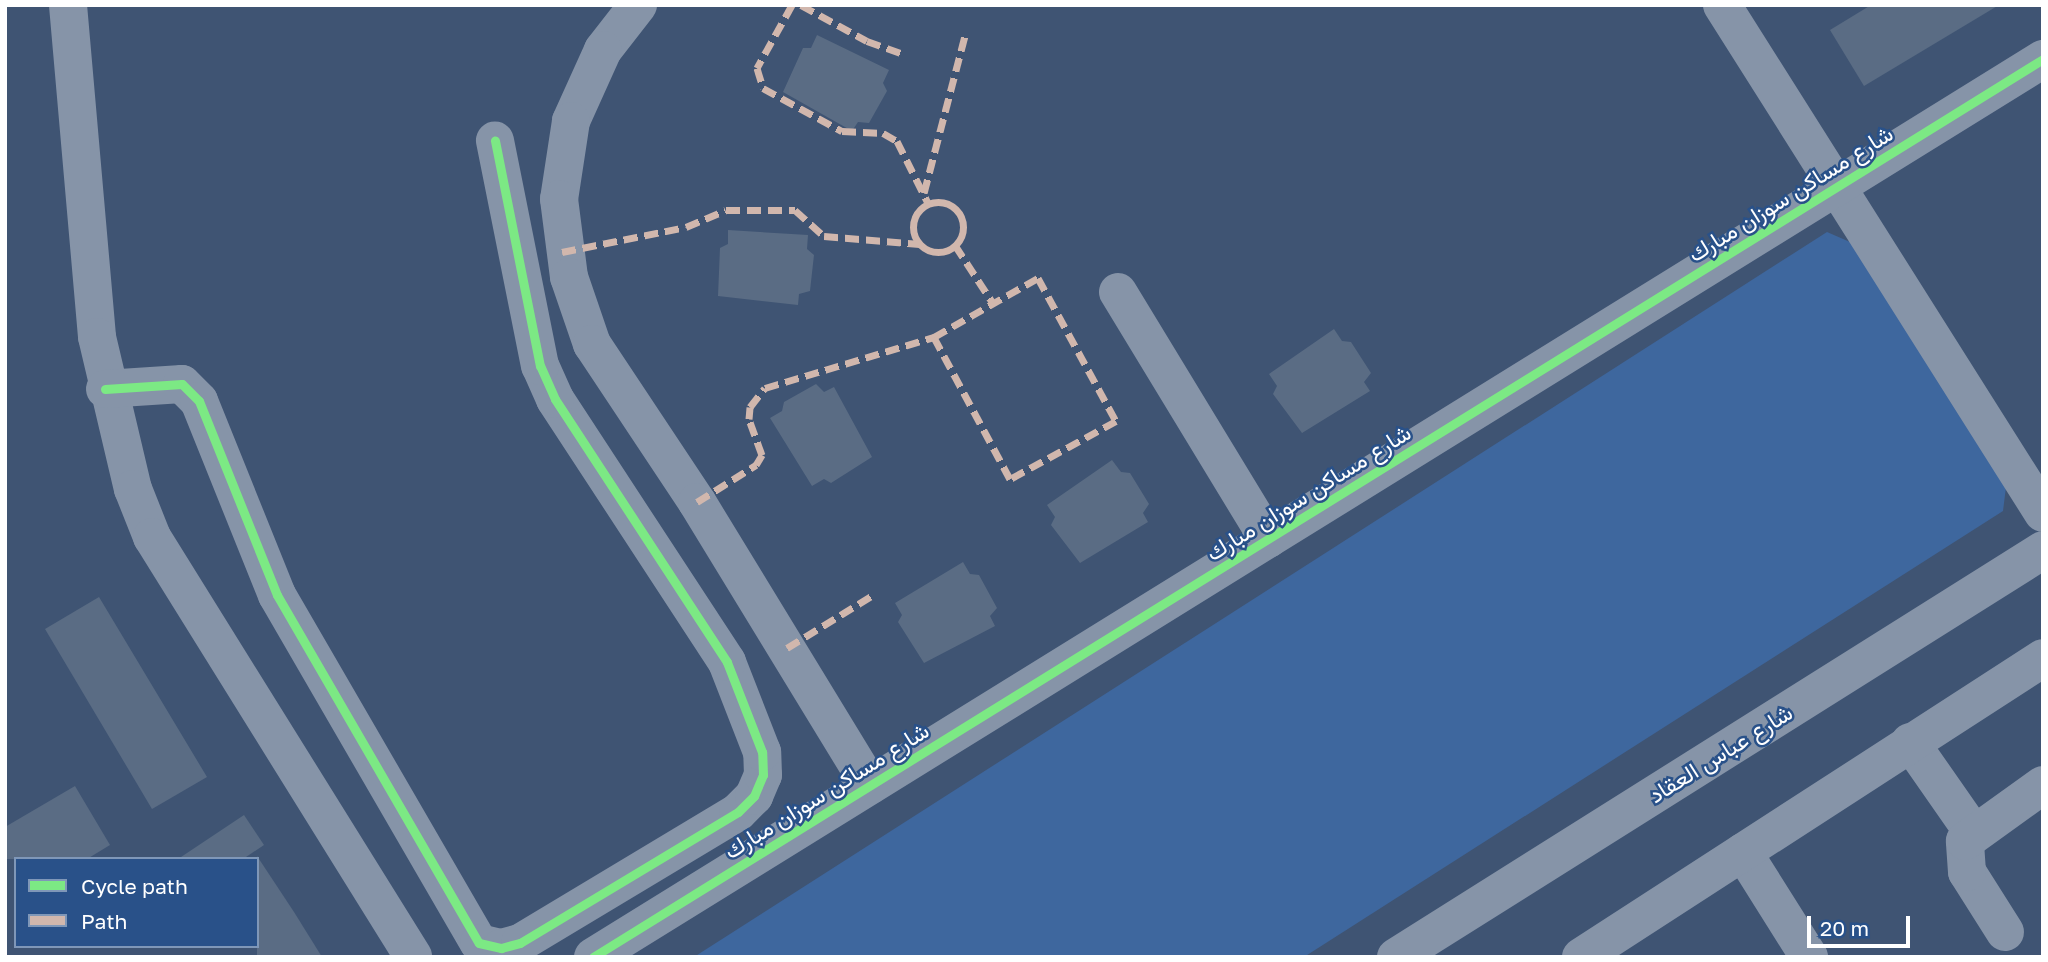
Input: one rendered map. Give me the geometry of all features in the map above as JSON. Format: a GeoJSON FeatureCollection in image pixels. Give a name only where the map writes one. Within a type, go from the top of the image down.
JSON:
{"type":"FeatureCollection","features":[{"type":"Feature","properties":{"kind":"street"},"geometry":{"type":"LineString","coordinates":[[68,5],[105,389],[152,537],[413,957]]}},
{"type":"Feature","properties":{"kind":"street"},"geometry":{"type":"LineString","coordinates":[[638,5],[585,85],[563,159],[562,252],[592,344],[697,502],[870,785]]}},
{"type":"Feature","properties":{"kind":"street"},"geometry":{"type":"LineString","coordinates":[[1722,5],[2043,513]]}},
{"type":"Feature","properties":{"kind":"street","name":"شارع مساكن سوزان مبارك"},"geometry":{"type":"LineString","coordinates":[[593,957],[2043,59]]}},
{"type":"Feature","properties":{"kind":"street"},"geometry":{"type":"LineString","coordinates":[[105,389],[182,384],[199,401],[277,595],[480,943],[501,948],[520,943],[738,812],[754,796],[763,775],[762,751],[727,662],[555,399],[540,366],[495,140]]}},
{"type":"Feature","properties":{"kind":"street"},"geometry":{"type":"LineString","coordinates":[[1118,292],[1268,539]]}},
{"type":"Feature","properties":{"kind":"street"},"geometry":{"type":"LineString","coordinates":[[540,366],[592,344]]}},
{"type":"Feature","properties":{"kind":"street","name":"شارع عباس العقاد"},"geometry":{"type":"LineString","coordinates":[[1396,957],[2043,550]]}},
{"type":"Feature","properties":{"kind":"street"},"geometry":{"type":"LineString","coordinates":[[1581,957],[2043,658]]}},
{"type":"Feature","properties":{"kind":"street"},"geometry":{"type":"LineString","coordinates":[[1910,742],[1972,831]]}},
{"type":"Feature","properties":{"kind":"street"},"geometry":{"type":"LineString","coordinates":[[2005,932],[1963,863],[1972,831],[2043,785]]}},
{"type":"Feature","properties":{"kind":"street"},"geometry":{"type":"LineString","coordinates":[[1743,852],[1809,957]]}},
{"type":"Feature","properties":{"kind":"shaded area"},"geometry":{"type":"Polygon","coordinates":[[[1827,232],[1850,242],[2006,487],[2003,511],[1304,957],[694,957],[1827,232]]]}},
{"type":"Feature","properties":{"kind":"building"},"geometry":{"type":"Polygon","coordinates":[[[1871,5],[1999,5],[1864,86],[1830,30],[1871,5]]]}},
{"type":"Feature","properties":{"kind":"building"},"geometry":{"type":"Polygon","coordinates":[[[817,35],[889,70],[883,83],[887,91],[869,123],[858,122],[852,131],[783,92],[803,48],[811,48],[817,35]]]}},
{"type":"Feature","properties":{"kind":"building"},"geometry":{"type":"Polygon","coordinates":[[[728,230],[808,235],[807,249],[814,255],[810,291],[799,294],[798,305],[718,296],[720,248],[728,244],[728,230]]]}},
{"type":"Feature","properties":{"kind":"building"},"geometry":{"type":"Polygon","coordinates":[[[1334,329],[1342,341],[1351,342],[1371,373],[1364,382],[1370,391],[1302,433],[1273,394],[1277,386],[1269,374],[1334,329]]]}},
{"type":"Feature","properties":{"kind":"building"},"geometry":{"type":"Polygon","coordinates":[[[816,384],[824,392],[834,387],[872,457],[831,483],[824,479],[812,486],[770,418],[782,411],[784,402],[816,384]]]}},
{"type":"Feature","properties":{"kind":"building"},"geometry":{"type":"Polygon","coordinates":[[[1112,460],[1121,472],[1130,473],[1149,504],[1143,513],[1148,522],[1080,563],[1051,525],[1055,517],[1047,505],[1112,460]]]}},
{"type":"Feature","properties":{"kind":"building"},"geometry":{"type":"Polygon","coordinates":[[[963,562],[970,574],[979,575],[997,608],[990,616],[995,626],[924,663],[898,622],[902,615],[895,603],[963,562]]]}},
{"type":"Feature","properties":{"kind":"building"},"geometry":{"type":"Polygon","coordinates":[[[99,597],[207,777],[152,809],[45,629],[99,597]]]}},
{"type":"Feature","properties":{"kind":"building"},"geometry":{"type":"Polygon","coordinates":[[[75,786],[110,845],[90,857],[5,859],[5,827],[75,786]]]}},
{"type":"Feature","properties":{"kind":"building"},"geometry":{"type":"Polygon","coordinates":[[[244,815],[264,845],[246,857],[181,857],[244,815]]]}},
{"type":"Feature","properties":{"kind":"building"},"geometry":{"type":"Polygon","coordinates":[[[259,859],[322,957],[257,957],[259,948],[259,859]]]}},
{"type":"Feature","properties":{"kind":"marked path"},"geometry":{"type":"LineString","coordinates":[[792,5],[757,68],[763,88],[842,131],[883,133],[897,141],[929,205]]}},
{"type":"Feature","properties":{"kind":"marked path"},"geometry":{"type":"LineString","coordinates":[[801,5],[867,41],[906,55]]}},
{"type":"Feature","properties":{"kind":"marked path"},"geometry":{"type":"LineString","coordinates":[[924,193],[966,32]]}},
{"type":"Feature","properties":{"kind":"marked path"},"geometry":{"type":"LineString","coordinates":[[938,202],[956,209],[963,227],[956,245],[938,252],[920,245],[913,227],[920,209],[938,202]]}},
{"type":"Feature","properties":{"kind":"marked path"},"geometry":{"type":"LineString","coordinates":[[562,252],[686,227],[726,210],[795,210],[824,236],[920,244]]}},
{"type":"Feature","properties":{"kind":"marked path"},"geometry":{"type":"LineString","coordinates":[[955,245],[993,303]]}},
{"type":"Feature","properties":{"kind":"marked path"},"geometry":{"type":"LineString","coordinates":[[697,502],[756,465],[762,455],[749,419],[750,407],[765,388],[934,337],[1038,278],[1116,421],[1010,479],[934,337]]}},
{"type":"Feature","properties":{"kind":"marked path"},"geometry":{"type":"LineString","coordinates":[[787,648],[873,595]]}},
{"type":"Feature","properties":{"kind":"cycle path"},"geometry":{"type":"LineString","coordinates":[[593,957],[2043,59]]}},
{"type":"Feature","properties":{"kind":"cycle path"},"geometry":{"type":"LineString","coordinates":[[105,389],[182,384],[199,401],[277,595],[479,943],[501,948],[520,943],[738,812],[754,796],[763,775],[762,752],[727,662],[555,399],[540,366],[495,140]]}}]}
